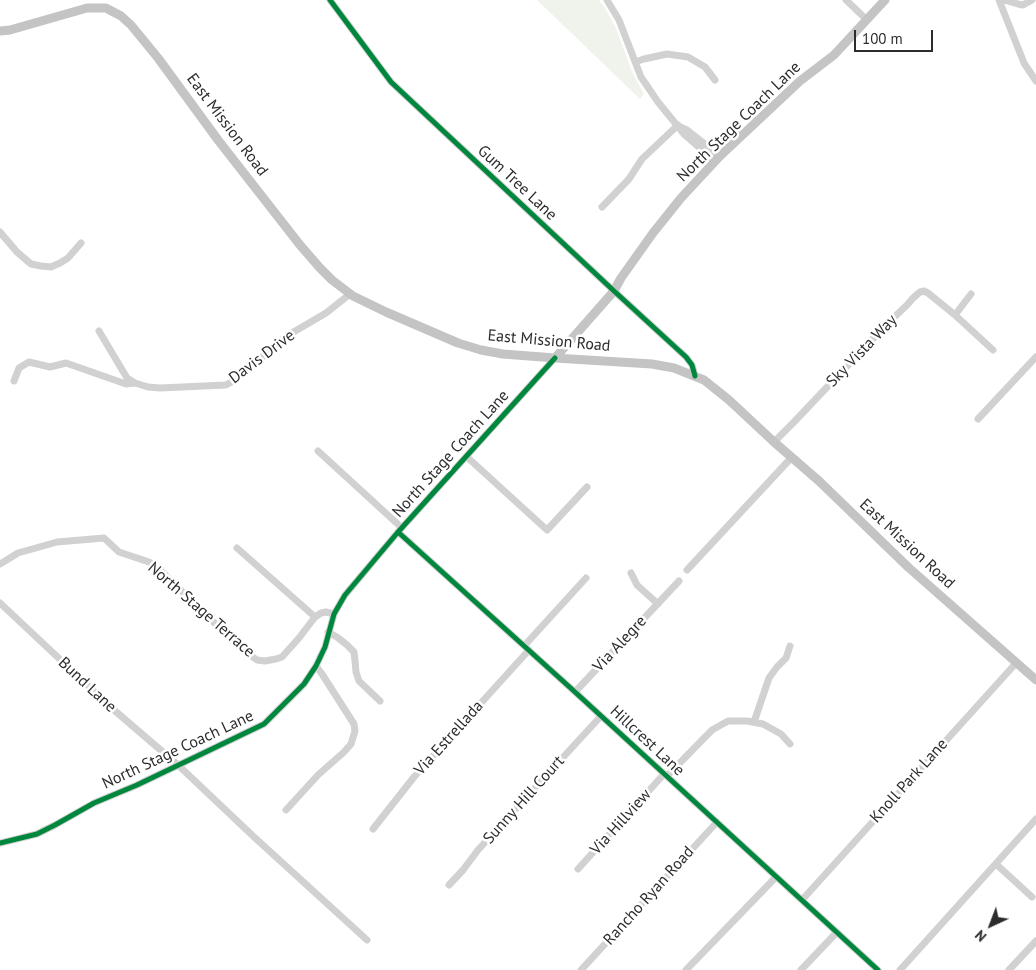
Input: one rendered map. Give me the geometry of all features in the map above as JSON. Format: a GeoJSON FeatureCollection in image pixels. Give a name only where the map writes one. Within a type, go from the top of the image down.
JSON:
{"type":"FeatureCollection","features":[{"type":"Feature","properties":{"kind":"main road","name":"North Stage Coach Lane"},"geometry":{"type":"LineString","coordinates":[[555,358],[614,291],[653,233],[681,198],[718,158],[800,81],[834,55],[886,0]]}},
{"type":"Feature","properties":{"kind":"main road","name":"East Mission Road"},"geometry":{"type":"LineString","coordinates":[[0,31],[10,30],[87,8],[106,8],[121,16],[131,25],[158,58],[218,140],[300,246],[332,280],[350,294],[386,312],[458,343],[481,350],[555,358],[652,364],[674,368],[704,380],[730,400],[866,526],[908,568],[1036,680]]}},
{"type":"Feature","properties":{"kind":"main road"},"geometry":{"type":"LineString","coordinates":[[568,344],[574,353],[584,360]]}},
{"type":"Feature","properties":{"kind":"street","name":"Gum Tree Lane"},"geometry":{"type":"LineString","coordinates":[[330,0],[391,82],[686,357],[692,365],[695,376]]}},
{"type":"Feature","properties":{"kind":"street"},"geometry":{"type":"LineString","coordinates":[[607,0],[619,20],[641,77],[658,102],[678,126],[687,130],[718,158]]}},
{"type":"Feature","properties":{"kind":"street"},"geometry":{"type":"LineString","coordinates":[[846,0],[867,20]]}},
{"type":"Feature","properties":{"kind":"street"},"geometry":{"type":"LineString","coordinates":[[998,0],[1024,63],[1036,81]]}},
{"type":"Feature","properties":{"kind":"street"},"geometry":{"type":"LineString","coordinates":[[1004,0],[1023,4],[1032,0]]}},
{"type":"Feature","properties":{"kind":"street"},"geometry":{"type":"LineString","coordinates":[[635,62],[667,54],[688,57],[705,67],[715,80]]}},
{"type":"Feature","properties":{"kind":"street"},"geometry":{"type":"LineString","coordinates":[[602,207],[629,179],[642,159],[678,126]]}},
{"type":"Feature","properties":{"kind":"street"},"geometry":{"type":"LineString","coordinates":[[0,232],[17,252],[31,264],[41,266],[51,267],[60,263],[68,258],[81,243]]}},
{"type":"Feature","properties":{"kind":"street","name":"Sky Vista Way"},"geometry":{"type":"LineString","coordinates":[[774,442],[920,292],[928,293],[993,350]]}},
{"type":"Feature","properties":{"kind":"street","name":"Davis Drive"},"geometry":{"type":"LineString","coordinates":[[14,381],[19,368],[28,362],[50,367],[66,363],[126,384],[135,383],[148,387],[226,385],[238,379],[285,337],[326,313],[350,294]]}},
{"type":"Feature","properties":{"kind":"street"},"geometry":{"type":"LineString","coordinates":[[955,315],[971,294]]}},
{"type":"Feature","properties":{"kind":"street"},"geometry":{"type":"LineString","coordinates":[[99,331],[127,378],[135,383]]}},
{"type":"Feature","properties":{"kind":"street","name":"North Stage Coach Lane"},"geometry":{"type":"LineString","coordinates":[[0,843],[37,834],[55,826],[94,803],[137,785],[264,724],[304,684],[316,666],[325,647],[334,614],[345,595],[400,530],[555,358]]}},
{"type":"Feature","properties":{"kind":"street"},"geometry":{"type":"LineString","coordinates":[[978,420],[1036,358]]}},
{"type":"Feature","properties":{"kind":"street","name":"Hillcrest Lane"},"geometry":{"type":"LineString","coordinates":[[318,451],[526,648],[878,970]]}},
{"type":"Feature","properties":{"kind":"street"},"geometry":{"type":"LineString","coordinates":[[467,456],[547,530],[587,488]]}},
{"type":"Feature","properties":{"kind":"street"},"geometry":{"type":"LineString","coordinates":[[686,570],[792,458]]}},
{"type":"Feature","properties":{"kind":"street","name":"North Stage Terrace"},"geometry":{"type":"LineString","coordinates":[[0,564],[18,553],[57,542],[104,538],[119,552],[149,562],[156,567],[240,648],[257,660],[274,660],[282,656],[316,617]]}},
{"type":"Feature","properties":{"kind":"street"},"geometry":{"type":"LineString","coordinates":[[236,548],[316,617],[326,612],[334,614]]}},
{"type":"Feature","properties":{"kind":"street","name":"Via Alegre"},"geometry":{"type":"LineString","coordinates":[[575,692],[658,604],[637,585],[632,573]]}},
{"type":"Feature","properties":{"kind":"street","name":"Via Estrellada"},"geometry":{"type":"LineString","coordinates":[[373,829],[414,777],[586,578]]}},
{"type":"Feature","properties":{"kind":"street"},"geometry":{"type":"LineString","coordinates":[[658,604],[679,581]]}},
{"type":"Feature","properties":{"kind":"street","name":"Bund Lane"},"geometry":{"type":"LineString","coordinates":[[0,603],[114,710],[178,764],[367,940]]}},
{"type":"Feature","properties":{"kind":"street"},"geometry":{"type":"LineString","coordinates":[[328,632],[337,636],[354,652],[359,681],[380,701]]}},
{"type":"Feature","properties":{"kind":"street"},"geometry":{"type":"LineString","coordinates":[[790,646],[786,658],[769,678],[754,722],[763,724],[781,734],[790,744]]}},
{"type":"Feature","properties":{"kind":"street","name":"Knoll Park Lane"},"geometry":{"type":"LineString","coordinates":[[802,900],[1017,662]]}},
{"type":"Feature","properties":{"kind":"street"},"geometry":{"type":"LineString","coordinates":[[286,810],[318,775],[351,744],[355,731],[354,724],[316,666]]}},
{"type":"Feature","properties":{"kind":"street","name":"Sunny Hill Court"},"geometry":{"type":"LineString","coordinates":[[449,885],[478,850],[601,716]]}},
{"type":"Feature","properties":{"kind":"street","name":"Via Hillview"},"geometry":{"type":"LineString","coordinates":[[578,870],[665,775],[712,730],[728,721],[754,722]]}},
{"type":"Feature","properties":{"kind":"street"},"geometry":{"type":"LineString","coordinates":[[900,970],[1036,819]]}},
{"type":"Feature","properties":{"kind":"street","name":"Rancho Ryan Road"},"geometry":{"type":"LineString","coordinates":[[581,970],[717,822]]}},
{"type":"Feature","properties":{"kind":"street"},"geometry":{"type":"LineString","coordinates":[[996,864],[1032,897]]}},
{"type":"Feature","properties":{"kind":"street"},"geometry":{"type":"LineString","coordinates":[[686,970],[776,877]]}},
{"type":"Feature","properties":{"kind":"street"},"geometry":{"type":"LineString","coordinates":[[802,970],[837,932]]}},
{"type":"Feature","properties":{"kind":"street"},"geometry":{"type":"LineString","coordinates":[[1009,970],[1036,940]]}},
{"type":"Feature","properties":{"kind":"shaded area"},"geometry":{"type":"Polygon","coordinates":[[[537,0],[599,0],[616,28],[632,72],[644,94],[640,99],[537,0]]]}},
{"type":"Feature","properties":{"kind":"cycle path"},"geometry":{"type":"LineString","coordinates":[[330,0],[391,82],[686,357],[692,365],[695,376]]}},
{"type":"Feature","properties":{"kind":"cycle path"},"geometry":{"type":"LineString","coordinates":[[0,843],[37,834],[94,803],[137,785],[264,724],[304,684],[316,666],[325,647],[334,614],[345,595],[398,532],[555,358]]}},
{"type":"Feature","properties":{"kind":"cycle path"},"geometry":{"type":"LineString","coordinates":[[398,532],[878,970]]}}]}
